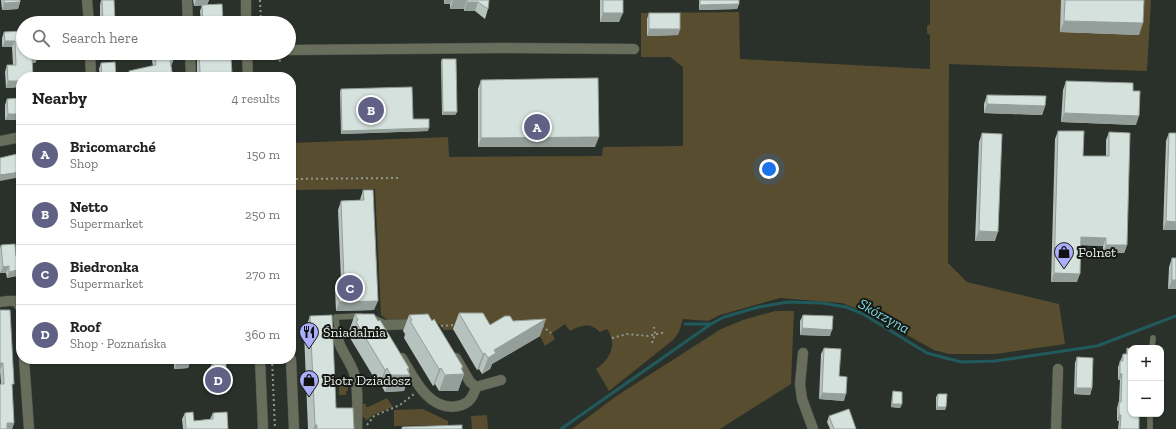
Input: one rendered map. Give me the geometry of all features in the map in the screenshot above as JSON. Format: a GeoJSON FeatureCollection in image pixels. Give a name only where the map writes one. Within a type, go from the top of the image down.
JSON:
{"type":"FeatureCollection","features":[{"type":"Feature","properties":{"kind":"street"},"geometry":{"type":"LineString","coordinates":[[87,0],[88,16]]}},
{"type":"Feature","properties":{"kind":"street"},"geometry":{"type":"LineString","coordinates":[[187,0],[188,16]]}},
{"type":"Feature","properties":{"kind":"street"},"geometry":{"type":"LineString","coordinates":[[246,0],[246,16]]}},
{"type":"Feature","properties":{"kind":"street"},"geometry":{"type":"LineString","coordinates":[[296,50],[634,49]]}},
{"type":"Feature","properties":{"kind":"street"},"geometry":{"type":"LineString","coordinates":[[90,60],[91,72]]}},
{"type":"Feature","properties":{"kind":"street"},"geometry":{"type":"LineString","coordinates":[[190,60],[191,72]]}},
{"type":"Feature","properties":{"kind":"street"},"geometry":{"type":"LineString","coordinates":[[247,60],[248,72]]}},
{"type":"Feature","properties":{"kind":"street"},"geometry":{"type":"LineString","coordinates":[[0,142],[16,138]]}},
{"type":"Feature","properties":{"kind":"street"},"geometry":{"type":"LineString","coordinates":[[0,302],[8,301],[16,304]]}},
{"type":"Feature","properties":{"kind":"street"},"geometry":{"type":"LineString","coordinates":[[373,320],[428,324],[435,326]]}},
{"type":"Feature","properties":{"kind":"street"},"geometry":{"type":"LineString","coordinates":[[373,320],[389,336]]}},
{"type":"Feature","properties":{"kind":"street"},"geometry":{"type":"LineString","coordinates":[[337,331],[337,339],[354,374],[362,428]]}},
{"type":"Feature","properties":{"kind":"street"},"geometry":{"type":"LineString","coordinates":[[450,348],[470,382],[476,387]]}},
{"type":"Feature","properties":{"kind":"street"},"geometry":{"type":"LineString","coordinates":[[396,349],[422,389],[430,399],[436,403],[451,407],[460,406],[467,403],[471,399],[476,387]]}},
{"type":"Feature","properties":{"kind":"street"},"geometry":{"type":"LineString","coordinates":[[803,353],[800,384],[802,399],[813,429]]}},
{"type":"Feature","properties":{"kind":"street"},"geometry":{"type":"LineString","coordinates":[[24,364],[29,429]]}},
{"type":"Feature","properties":{"kind":"street"},"geometry":{"type":"LineString","coordinates":[[260,364],[263,429]]}},
{"type":"Feature","properties":{"kind":"street"},"geometry":{"type":"LineString","coordinates":[[291,364],[294,429]]}},
{"type":"Feature","properties":{"kind":"street"},"geometry":{"type":"LineString","coordinates":[[1056,429],[1058,369]]}},
{"type":"Feature","properties":{"kind":"street"},"geometry":{"type":"LineString","coordinates":[[476,387],[501,380]]}},
{"type":"Feature","properties":{"kind":"lane"},"geometry":{"type":"LineString","coordinates":[[337,331],[336,317],[373,320]]}},
{"type":"Feature","properties":{"kind":"lane"},"geometry":{"type":"LineString","coordinates":[[1152,338],[1152,345]]}},
{"type":"Feature","properties":{"kind":"lane"},"geometry":{"type":"LineString","coordinates":[[1150,417],[1150,429]]}},
{"type":"Feature","properties":{"kind":"path"},"geometry":{"type":"LineString","coordinates":[[260,0],[261,16]]}},
{"type":"Feature","properties":{"kind":"path"},"geometry":{"type":"LineString","coordinates":[[296,179],[400,178]]}},
{"type":"Feature","properties":{"kind":"path"},"geometry":{"type":"LineString","coordinates":[[435,326],[463,325]]}},
{"type":"Feature","properties":{"kind":"path"},"geometry":{"type":"LineString","coordinates":[[539,325],[552,333]]}},
{"type":"Feature","properties":{"kind":"path"},"geometry":{"type":"LineString","coordinates":[[652,343],[656,334],[654,327]]}},
{"type":"Feature","properties":{"kind":"path"},"geometry":{"type":"LineString","coordinates":[[612,338],[627,334],[648,336],[666,332]]}},
{"type":"Feature","properties":{"kind":"path"},"geometry":{"type":"LineString","coordinates":[[272,364],[275,429]]}},
{"type":"Feature","properties":{"kind":"path"},"geometry":{"type":"LineString","coordinates":[[362,428],[374,416],[400,404],[422,389]]}},
{"type":"Feature","properties":{"kind":"shaded area"},"geometry":{"type":"Polygon","coordinates":[[[930,0],[1151,0],[1147,71],[949,64],[948,263],[967,282],[1059,304],[1065,344],[996,354],[949,354],[934,350],[866,312],[842,303],[780,298],[720,315],[708,321],[683,319],[679,332],[673,340],[609,391],[596,369],[605,361],[611,351],[612,341],[607,329],[600,332],[593,327],[585,326],[578,327],[570,331],[565,324],[552,333],[555,339],[545,346],[540,336],[477,329],[444,330],[440,325],[431,319],[388,320],[381,315],[375,189],[296,190],[296,143],[448,137],[449,157],[602,156],[603,147],[683,146],[683,67],[670,57],[641,57],[641,13],[739,12],[740,59],[930,69],[930,35],[927,33],[927,26],[930,24],[930,0]]]}},
{"type":"Feature","properties":{"kind":"shaded area"},"geometry":{"type":"Polygon","coordinates":[[[775,311],[794,311],[791,384],[720,429],[572,429],[618,395],[721,329],[743,320],[775,311]]]}},
{"type":"Feature","properties":{"kind":"shaded area"},"geometry":{"type":"Polygon","coordinates":[[[339,378],[347,378],[348,391],[346,391],[346,395],[339,395],[339,378]]]}},
{"type":"Feature","properties":{"kind":"shaded area"},"geometry":{"type":"Polygon","coordinates":[[[387,398],[393,407],[373,415],[367,420],[362,416],[361,404],[366,404],[366,407],[368,407],[387,398]]]}},
{"type":"Feature","properties":{"kind":"shaded area"},"geometry":{"type":"Polygon","coordinates":[[[423,409],[448,421],[448,425],[394,426],[394,410],[423,409]]]}},
{"type":"Feature","properties":{"kind":"shaded area"},"geometry":{"type":"Polygon","coordinates":[[[487,415],[488,429],[472,429],[471,416],[487,415]]]}},
{"type":"Feature","properties":{"kind":"building"},"geometry":{"type":"Polygon","coordinates":[[[4,0],[20,0],[20,2],[4,3],[4,0]]]}},
{"type":"Feature","properties":{"kind":"building"},"geometry":{"type":"Polygon","coordinates":[[[102,0],[114,0],[115,16],[103,16],[102,0]]]}},
{"type":"Feature","properties":{"kind":"building"},"geometry":{"type":"Polygon","coordinates":[[[467,0],[489,0],[488,9],[478,2],[467,2],[467,0]]]}},
{"type":"Feature","properties":{"kind":"building"},"geometry":{"type":"Polygon","coordinates":[[[603,0],[623,0],[623,13],[603,13],[603,0]]]}},
{"type":"Feature","properties":{"kind":"building"},"geometry":{"type":"Polygon","coordinates":[[[700,0],[739,0],[739,4],[700,5],[700,0]]]}},
{"type":"Feature","properties":{"kind":"building"},"geometry":{"type":"Polygon","coordinates":[[[1065,0],[1144,0],[1143,23],[1064,21],[1065,0]]]}},
{"type":"Feature","properties":{"kind":"building"},"geometry":{"type":"Polygon","coordinates":[[[222,4],[223,16],[203,16],[202,5],[222,4]]]}},
{"type":"Feature","properties":{"kind":"building"},"geometry":{"type":"Polygon","coordinates":[[[649,13],[680,13],[680,29],[649,29],[649,13]]]}},
{"type":"Feature","properties":{"kind":"building"},"geometry":{"type":"Polygon","coordinates":[[[16,31],[16,60],[32,60],[33,72],[16,72],[16,81],[8,81],[7,65],[16,65],[15,41],[5,41],[4,32],[16,31]]]}},
{"type":"Feature","properties":{"kind":"building"},"geometry":{"type":"Polygon","coordinates":[[[442,59],[456,59],[457,112],[443,112],[442,59]]]}},
{"type":"Feature","properties":{"kind":"building"},"geometry":{"type":"Polygon","coordinates":[[[156,60],[173,60],[170,61],[172,72],[129,71],[156,65],[156,60]]]}},
{"type":"Feature","properties":{"kind":"building"},"geometry":{"type":"Polygon","coordinates":[[[199,60],[231,60],[232,72],[200,71],[199,60]]]}},
{"type":"Feature","properties":{"kind":"building"},"geometry":{"type":"Polygon","coordinates":[[[115,62],[116,72],[102,72],[101,63],[115,62]]]}},
{"type":"Feature","properties":{"kind":"building"},"geometry":{"type":"Polygon","coordinates":[[[598,78],[599,137],[481,138],[481,80],[598,78]]]}},
{"type":"Feature","properties":{"kind":"building"},"geometry":{"type":"Polygon","coordinates":[[[1066,81],[1133,83],[1133,91],[1140,91],[1139,116],[1064,113],[1066,81]]]}},
{"type":"Feature","properties":{"kind":"building"},"geometry":{"type":"Polygon","coordinates":[[[412,87],[413,119],[429,119],[429,128],[342,131],[341,89],[412,87]]]}},
{"type":"Feature","properties":{"kind":"building"},"geometry":{"type":"Polygon","coordinates":[[[987,95],[1046,96],[1045,106],[987,104],[987,95]]]}},
{"type":"Feature","properties":{"kind":"building"},"geometry":{"type":"Polygon","coordinates":[[[16,98],[16,114],[8,114],[7,99],[16,98]]]}},
{"type":"Feature","properties":{"kind":"building"},"geometry":{"type":"Polygon","coordinates":[[[1058,131],[1084,131],[1083,156],[1109,156],[1109,132],[1130,133],[1127,245],[1106,245],[1106,238],[1081,237],[1080,274],[1054,273],[1058,131]]]}},
{"type":"Feature","properties":{"kind":"building"},"geometry":{"type":"Polygon","coordinates":[[[982,133],[1002,134],[998,232],[979,231],[982,133]]]}},
{"type":"Feature","properties":{"kind":"building"},"geometry":{"type":"Polygon","coordinates":[[[1169,133],[1176,133],[1176,222],[1166,221],[1169,133]]]}},
{"type":"Feature","properties":{"kind":"building"},"geometry":{"type":"Polygon","coordinates":[[[16,154],[16,173],[0,175],[0,158],[16,154]]]}},
{"type":"Feature","properties":{"kind":"building"},"geometry":{"type":"Polygon","coordinates":[[[363,190],[373,190],[378,301],[339,302],[338,280],[344,279],[341,201],[364,200],[363,190]]]}},
{"type":"Feature","properties":{"kind":"building"},"geometry":{"type":"Polygon","coordinates":[[[15,244],[16,270],[9,272],[9,266],[3,267],[1,245],[15,244]]]}},
{"type":"Feature","properties":{"kind":"building"},"geometry":{"type":"Polygon","coordinates":[[[1172,258],[1176,258],[1176,280],[1172,280],[1172,258]]]}},
{"type":"Feature","properties":{"kind":"building"},"geometry":{"type":"Polygon","coordinates":[[[0,310],[10,310],[14,384],[12,384],[14,423],[7,423],[7,429],[0,429],[0,384],[4,384],[3,363],[0,363],[0,310]]]}},
{"type":"Feature","properties":{"kind":"building"},"geometry":{"type":"Polygon","coordinates":[[[459,313],[483,313],[490,325],[505,316],[510,316],[513,321],[546,319],[494,350],[496,353],[488,358],[485,353],[483,354],[459,313]]]}},
{"type":"Feature","properties":{"kind":"building"},"geometry":{"type":"Polygon","coordinates":[[[355,314],[374,314],[378,321],[380,320],[409,368],[407,369],[410,375],[391,375],[387,368],[385,370],[356,322],[358,320],[355,314]]]}},
{"type":"Feature","properties":{"kind":"building"},"geometry":{"type":"Polygon","coordinates":[[[428,314],[432,321],[434,319],[463,367],[461,368],[464,374],[445,375],[441,368],[439,369],[410,321],[412,320],[409,315],[428,314]]]}},
{"type":"Feature","properties":{"kind":"building"},"geometry":{"type":"Polygon","coordinates":[[[332,315],[336,408],[353,408],[354,429],[317,429],[317,425],[315,425],[310,316],[332,315]]]}},
{"type":"Feature","properties":{"kind":"building"},"geometry":{"type":"Polygon","coordinates":[[[803,315],[833,316],[832,330],[802,328],[803,315]]]}},
{"type":"Feature","properties":{"kind":"building"},"geometry":{"type":"Polygon","coordinates":[[[824,348],[841,349],[839,376],[847,377],[846,394],[822,393],[824,348]]]}},
{"type":"Feature","properties":{"kind":"building"},"geometry":{"type":"Polygon","coordinates":[[[1127,348],[1128,417],[1139,417],[1139,429],[1120,429],[1121,415],[1119,415],[1119,402],[1121,402],[1122,374],[1120,374],[1120,361],[1123,361],[1123,354],[1127,354],[1127,348]]]}},
{"type":"Feature","properties":{"kind":"building"},"geometry":{"type":"Polygon","coordinates":[[[1077,357],[1093,358],[1092,388],[1076,388],[1077,357]]]}},
{"type":"Feature","properties":{"kind":"building"},"geometry":{"type":"Polygon","coordinates":[[[213,364],[226,364],[226,370],[213,370],[213,364]]]}},
{"type":"Feature","properties":{"kind":"building"},"geometry":{"type":"Polygon","coordinates":[[[893,391],[902,392],[902,404],[892,404],[893,391]]]}},
{"type":"Feature","properties":{"kind":"building"},"geometry":{"type":"Polygon","coordinates":[[[938,394],[947,394],[946,407],[937,407],[938,394]]]}},
{"type":"Feature","properties":{"kind":"building"},"geometry":{"type":"Polygon","coordinates":[[[849,409],[856,429],[834,429],[829,416],[849,409]]]}},
{"type":"Feature","properties":{"kind":"building"},"geometry":{"type":"Polygon","coordinates":[[[193,412],[194,421],[213,419],[213,413],[227,412],[228,429],[186,429],[185,413],[193,412]]]}},
{"type":"Feature","properties":{"kind":"building"},"geometry":{"type":"Polygon","coordinates":[[[462,425],[462,429],[402,429],[402,427],[462,425]]]}},
{"type":"Feature","properties":{"kind":"waterway","name":"Skórzyna"},"geometry":{"type":"LineString","coordinates":[[561,429],[711,324],[724,317],[759,307],[788,302],[822,303],[846,307],[863,314],[927,353],[961,362],[995,361],[1097,346],[1176,316]]}},
{"type":"Feature","properties":{"kind":"waterway"},"geometry":{"type":"LineString","coordinates":[[685,324],[710,324]]}},
{"type":"Feature","properties":{"kind":"place","name":"Netto"},"geometry":{"type":"Point","coordinates":[371,110]}},
{"type":"Feature","properties":{"kind":"place","name":"Bricomarché"},"geometry":{"type":"Point","coordinates":[537,127]}},
{"type":"Feature","properties":{"kind":"place","name":"Folnet"},"geometry":{"type":"Point","coordinates":[1064,269]}},
{"type":"Feature","properties":{"kind":"place","name":"Biedronka"},"geometry":{"type":"Point","coordinates":[350,288]}},
{"type":"Feature","properties":{"kind":"place","name":"Śniadalnia"},"geometry":{"type":"Point","coordinates":[309,349]}},
{"type":"Feature","properties":{"kind":"place","name":"Roof"},"geometry":{"type":"Point","coordinates":[218,380]}},
{"type":"Feature","properties":{"kind":"place","name":"Piotr Dziadosz"},"geometry":{"type":"Point","coordinates":[309,397]}}]}
